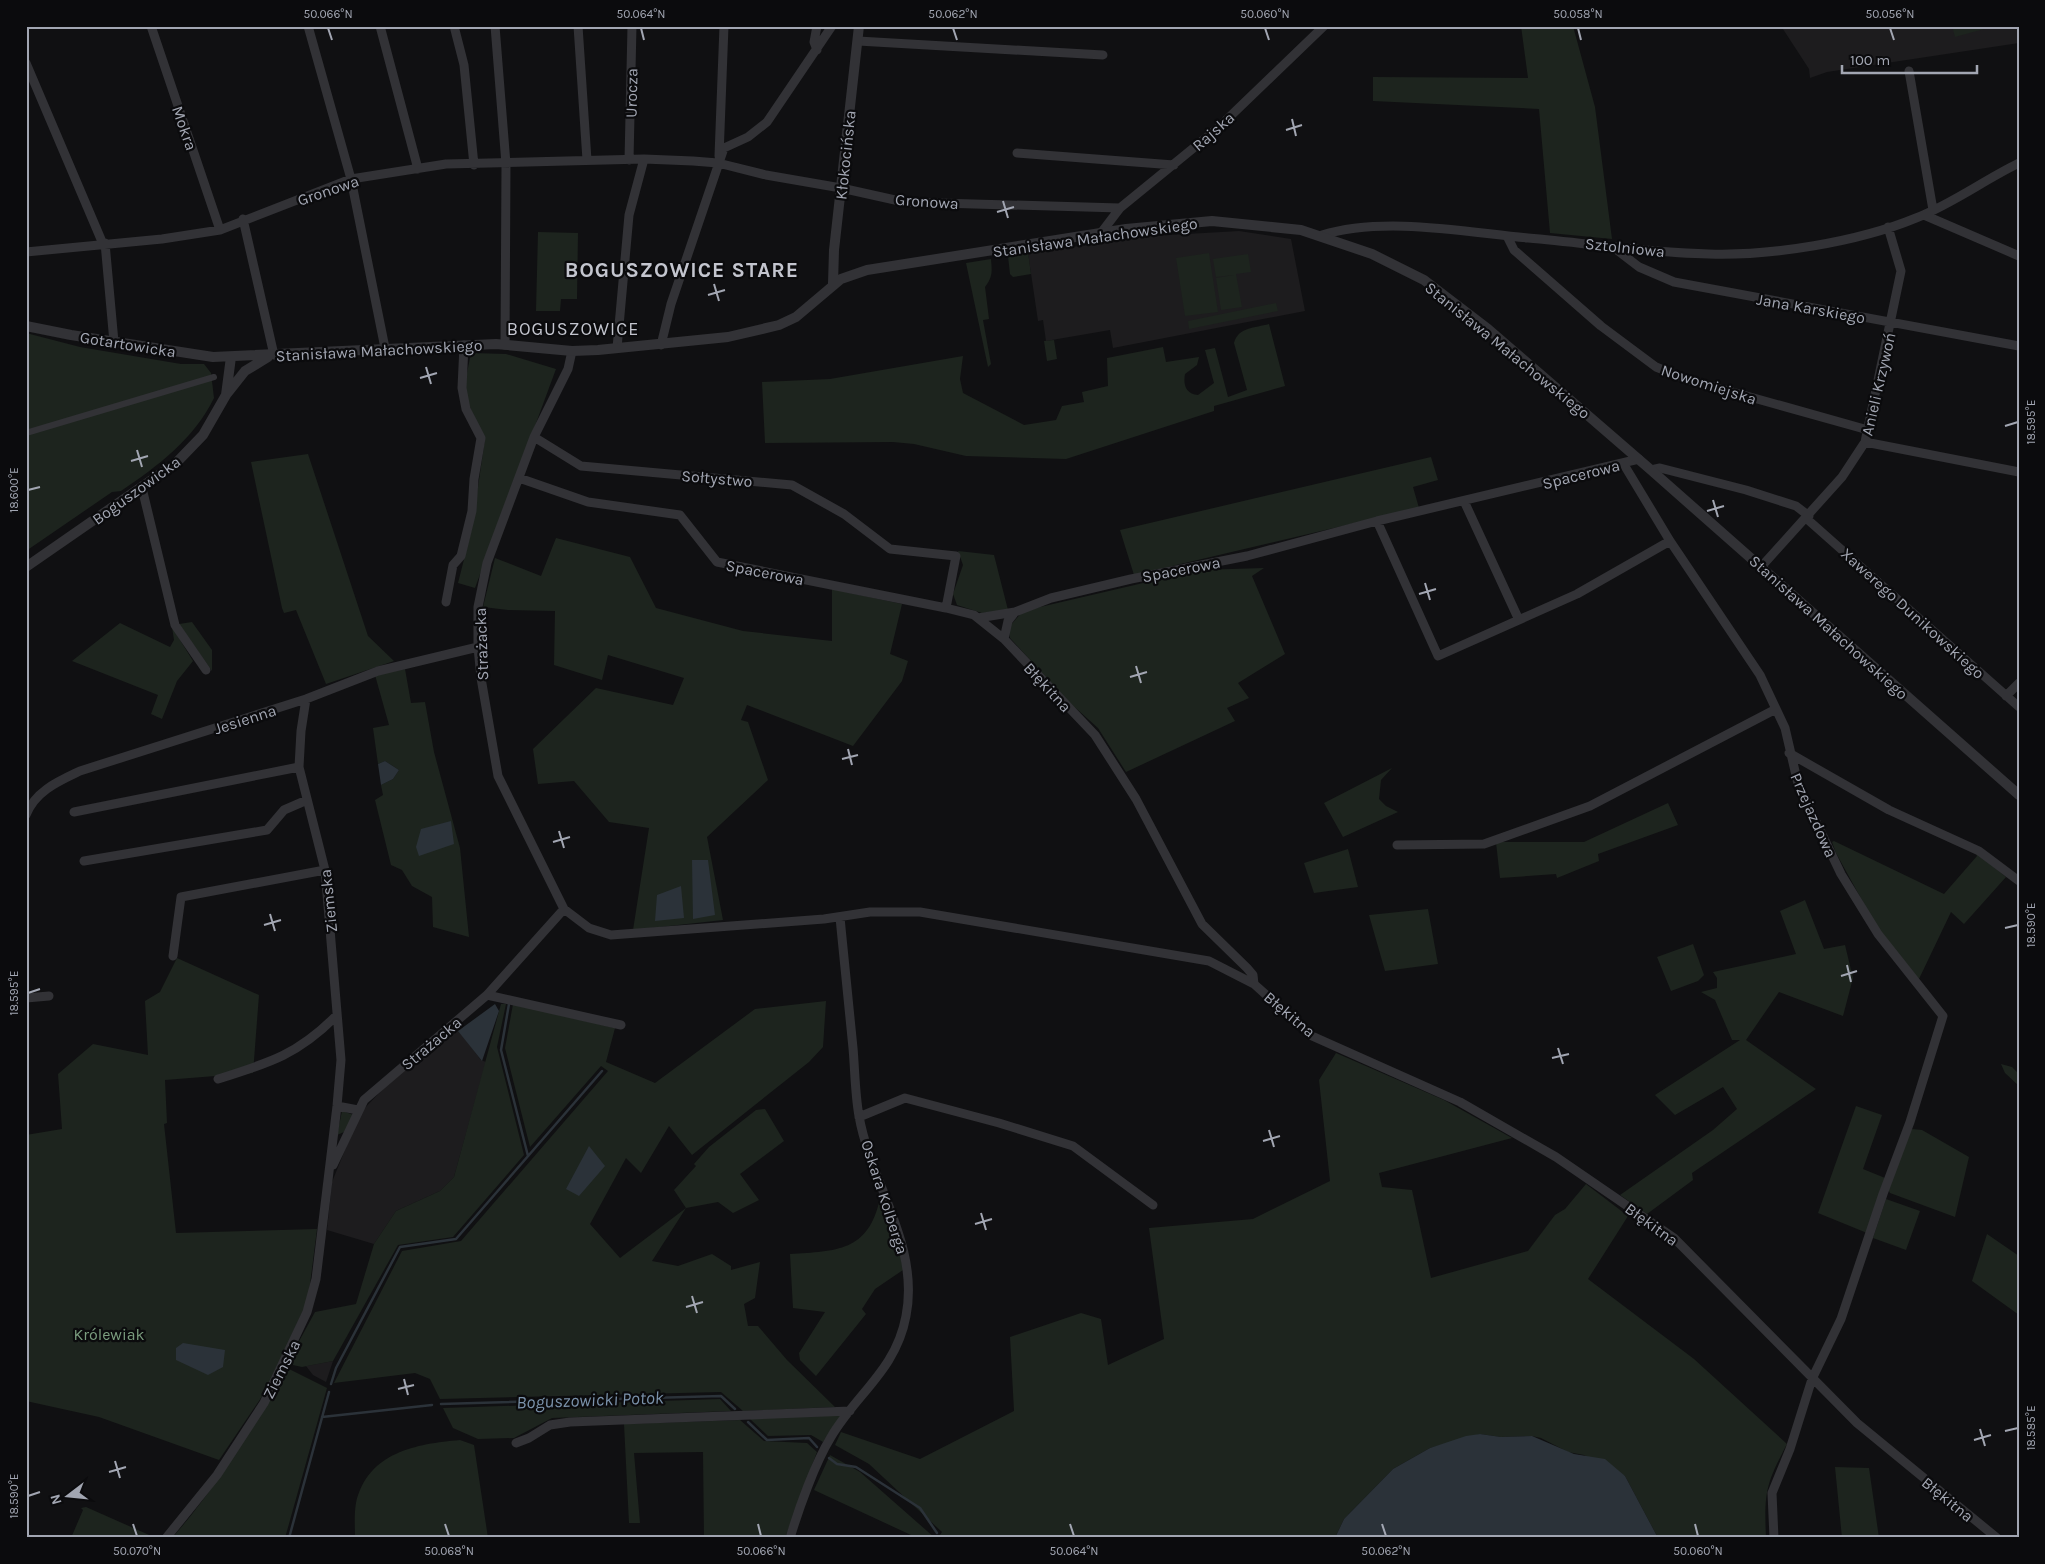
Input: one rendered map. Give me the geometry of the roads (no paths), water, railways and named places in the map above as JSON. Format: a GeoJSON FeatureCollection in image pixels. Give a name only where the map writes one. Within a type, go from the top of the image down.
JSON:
{"type":"FeatureCollection","features":[{"type":"Feature","properties":{"kind":"street","name":"Mokra"},"geometry":{"type":"LineString","coordinates":[[151,26],[220,230]]}},
{"type":"Feature","properties":{"kind":"street"},"geometry":{"type":"LineString","coordinates":[[308,26],[351,179],[385,348]]}},
{"type":"Feature","properties":{"kind":"street"},"geometry":{"type":"LineString","coordinates":[[380,26],[418,168]]}},
{"type":"Feature","properties":{"kind":"street"},"geometry":{"type":"LineString","coordinates":[[454,26],[464,65],[474,165]]}},
{"type":"Feature","properties":{"kind":"street"},"geometry":{"type":"LineString","coordinates":[[495,26],[506,164],[505,345]]}},
{"type":"Feature","properties":{"kind":"street"},"geometry":{"type":"LineString","coordinates":[[578,26],[587,160]]}},
{"type":"Feature","properties":{"kind":"street","name":"Urocza"},"geometry":{"type":"LineString","coordinates":[[629,160],[632,26]]}},
{"type":"Feature","properties":{"kind":"street"},"geometry":{"type":"LineString","coordinates":[[718,163],[724,26]]}},
{"type":"Feature","properties":{"kind":"street"},"geometry":{"type":"LineString","coordinates":[[817,26],[814,42],[817,50]]}},
{"type":"Feature","properties":{"kind":"street"},"geometry":{"type":"LineString","coordinates":[[661,345],[672,304],[724,148],[748,137],[767,122],[832,26]]}},
{"type":"Feature","properties":{"kind":"street","name":"Kłokocińska"},"geometry":{"type":"LineString","coordinates":[[833,284],[833,264],[859,26]]}},
{"type":"Feature","properties":{"kind":"street","name":"Rajska"},"geometry":{"type":"LineString","coordinates":[[1102,233],[1120,208],[1218,128],[1324,26]]}},
{"type":"Feature","properties":{"kind":"street"},"geometry":{"type":"LineString","coordinates":[[858,41],[1103,55]]}},
{"type":"Feature","properties":{"kind":"street"},"geometry":{"type":"LineString","coordinates":[[26,63],[104,244],[114,342]]}},
{"type":"Feature","properties":{"kind":"street"},"geometry":{"type":"LineString","coordinates":[[1909,71],[1933,210]]}},
{"type":"Feature","properties":{"kind":"street"},"geometry":{"type":"LineString","coordinates":[[1017,154],[1174,165]]}},
{"type":"Feature","properties":{"kind":"street","name":"Gronowa"},"geometry":{"type":"LineString","coordinates":[[26,252],[162,239],[220,230],[243,219],[351,179],[446,164],[474,165],[644,159],[718,163],[766,175],[841,188],[904,202],[1120,208]]}},
{"type":"Feature","properties":{"kind":"street"},"geometry":{"type":"LineString","coordinates":[[617,348],[629,215],[644,159]]}},
{"type":"Feature","properties":{"kind":"street","name":"Sztolniowa"},"geometry":{"type":"LineString","coordinates":[[1322,235],[1342,230],[1412,227],[1675,253],[1726,254],[1804,246],[1888,227],[1924,215],[2019,163]]}},
{"type":"Feature","properties":{"kind":"street"},"geometry":{"type":"LineString","coordinates":[[1924,215],[2019,256]]}},
{"type":"Feature","properties":{"kind":"street"},"geometry":{"type":"LineString","coordinates":[[243,219],[273,355]]}},
{"type":"Feature","properties":{"kind":"street","name":"Stanisława Małachowskiego"},"geometry":{"type":"LineString","coordinates":[[235,357],[385,348],[505,345],[572,351],[728,338],[780,325],[796,317],[833,284],[849,275],[867,270],[1166,224],[1212,221],[1280,226],[1322,235],[1403,268],[1447,296],[1652,470],[2019,795]]}},
{"type":"Feature","properties":{"kind":"street","name":"Anieli Krzywoń"},"geometry":{"type":"LineString","coordinates":[[1761,567],[1842,478],[1865,442],[1892,323],[1901,271],[1888,227]]}},
{"type":"Feature","properties":{"kind":"street","name":"Nowomiejska"},"geometry":{"type":"LineString","coordinates":[[1507,236],[1514,250],[1601,326],[1656,367],[1686,378],[1868,430]]}},
{"type":"Feature","properties":{"kind":"street","name":"Jana Karskiego"},"geometry":{"type":"LineString","coordinates":[[1612,246],[1639,267],[1674,282],[2019,346]]}},
{"type":"Feature","properties":{"kind":"street","name":"Gotartowicka"},"geometry":{"type":"LineString","coordinates":[[26,326],[207,356],[235,357]]}},
{"type":"Feature","properties":{"kind":"street"},"geometry":{"type":"LineString","coordinates":[[446,602],[453,565],[461,556],[472,510],[474,480],[481,438],[466,409],[462,388],[464,346]]}},
{"type":"Feature","properties":{"kind":"street","name":"Strażacka"},"geometry":{"type":"LineString","coordinates":[[572,351],[568,369],[534,437],[487,562],[478,607],[478,647],[481,678],[498,776],[564,909],[589,928],[611,935],[840,917]]}},
{"type":"Feature","properties":{"kind":"street","name":"Boguszowicka"},"geometry":{"type":"LineString","coordinates":[[26,567],[176,463],[192,448],[209,425],[226,396],[241,377],[250,367],[273,355]]}},
{"type":"Feature","properties":{"kind":"street"},"geometry":{"type":"LineString","coordinates":[[235,357],[241,377]]}},
{"type":"Feature","properties":{"kind":"street","name":"Boguszowicka"},"geometry":{"type":"LineString","coordinates":[[226,396],[235,357]]}},
{"type":"Feature","properties":{"kind":"street"},"geometry":{"type":"LineString","coordinates":[[26,433],[214,378]]}},
{"type":"Feature","properties":{"kind":"street","name":"Sołtystwo"},"geometry":{"type":"LineString","coordinates":[[534,437],[581,466],[792,485],[844,514],[890,549],[956,556],[946,608]]}},
{"type":"Feature","properties":{"kind":"street"},"geometry":{"type":"LineString","coordinates":[[1865,442],[2019,472]]}},
{"type":"Feature","properties":{"kind":"street"},"geometry":{"type":"LineString","coordinates":[[1634,478],[1639,459]]}},
{"type":"Feature","properties":{"kind":"street","name":"Spacerowa"},"geometry":{"type":"LineString","coordinates":[[519,478],[588,502],[680,515],[716,562],[946,608],[974,615],[978,618],[1015,612],[1051,598],[1131,579],[1247,556],[1377,521],[1639,459]]}},
{"type":"Feature","properties":{"kind":"street"},"geometry":{"type":"LineString","coordinates":[[1623,464],[1634,478],[1670,541],[1760,675],[1785,728],[1789,753]]}},
{"type":"Feature","properties":{"kind":"street","name":"Xawerego Dunikowskiego"},"geometry":{"type":"LineString","coordinates":[[1652,470],[1660,468],[1746,490],[1796,506],[2019,707]]}},
{"type":"Feature","properties":{"kind":"street"},"geometry":{"type":"LineString","coordinates":[[142,488],[174,626],[206,670]]}},
{"type":"Feature","properties":{"kind":"street"},"geometry":{"type":"LineString","coordinates":[[1464,501],[1519,620]]}},
{"type":"Feature","properties":{"kind":"street"},"geometry":{"type":"LineString","coordinates":[[1377,521],[1438,656],[1577,594],[1670,541]]}},
{"type":"Feature","properties":{"kind":"street"},"geometry":{"type":"LineString","coordinates":[[1004,639],[1008,621],[1015,612]]}},
{"type":"Feature","properties":{"kind":"street","name":"Błękitna"},"geometry":{"type":"LineString","coordinates":[[978,618],[1004,639],[1095,735],[1136,799],[1202,924],[1247,968],[1253,975],[1254,984]]}},
{"type":"Feature","properties":{"kind":"street","name":"Jesienna"},"geometry":{"type":"LineString","coordinates":[[26,813],[48,786],[80,771],[306,699],[378,671],[478,647]]}},
{"type":"Feature","properties":{"kind":"street"},"geometry":{"type":"LineString","coordinates":[[2006,696],[2019,682]]}},
{"type":"Feature","properties":{"kind":"street","name":"Ziemska"},"geometry":{"type":"LineString","coordinates":[[166,1538],[207,1489],[245,1434],[264,1402],[296,1338],[314,1290],[330,1172],[340,1060],[325,870],[299,767],[300,731],[306,699]]}},
{"type":"Feature","properties":{"kind":"street"},"geometry":{"type":"LineString","coordinates":[[1397,845],[1484,844],[1590,806],[1776,710]]}},
{"type":"Feature","properties":{"kind":"street","name":"Przejazdowa"},"geometry":{"type":"LineString","coordinates":[[1789,753],[1889,810],[1979,851],[2019,881]]}},
{"type":"Feature","properties":{"kind":"street","name":"Przejazdowa"},"geometry":{"type":"LineString","coordinates":[[1789,753],[1798,784],[1841,874],[1878,934],[1943,1016],[1910,1122],[1883,1194],[1841,1319],[1812,1379]]}},
{"type":"Feature","properties":{"kind":"street"},"geometry":{"type":"LineString","coordinates":[[74,812],[299,767]]}},
{"type":"Feature","properties":{"kind":"street"},"geometry":{"type":"LineString","coordinates":[[84,862],[267,830],[284,810],[307,800]]}},
{"type":"Feature","properties":{"kind":"street"},"geometry":{"type":"LineString","coordinates":[[173,956],[181,897],[325,870]]}},
{"type":"Feature","properties":{"kind":"street","name":"Strażacka"},"geometry":{"type":"LineString","coordinates":[[358,1110],[364,1100],[378,1087],[487,995],[564,909]]}},
{"type":"Feature","properties":{"kind":"street","name":"Błękitna"},"geometry":{"type":"LineString","coordinates":[[840,917],[870,912],[920,912],[1209,962],[1254,984],[1312,1036],[1460,1102],[1556,1157],[1674,1238],[1812,1379],[1876,1440],[1997,1538]]}},
{"type":"Feature","properties":{"kind":"street","name":"Oskara Kolberga"},"geometry":{"type":"LineString","coordinates":[[790,1538],[797,1514],[831,1437],[850,1411],[885,1370],[898,1344],[906,1316],[909,1287],[904,1246],[874,1168],[859,1117],[840,917]]}},
{"type":"Feature","properties":{"kind":"street"},"geometry":{"type":"LineString","coordinates":[[487,995],[621,1025]]}},
{"type":"Feature","properties":{"kind":"street"},"geometry":{"type":"LineString","coordinates":[[26,998],[49,996]]}},
{"type":"Feature","properties":{"kind":"street"},"geometry":{"type":"LineString","coordinates":[[218,1079],[273,1062],[289,1054],[313,1038],[336,1016]]}},
{"type":"Feature","properties":{"kind":"street"},"geometry":{"type":"LineString","coordinates":[[859,1117],[905,1098],[1000,1123],[1073,1146],[1153,1205]]}},
{"type":"Feature","properties":{"kind":"street"},"geometry":{"type":"LineString","coordinates":[[337,1106],[358,1110]]}},
{"type":"Feature","properties":{"kind":"street","name":"Ziemska"},"geometry":{"type":"LineString","coordinates":[[330,1172],[358,1110]]}},
{"type":"Feature","properties":{"kind":"street"},"geometry":{"type":"LineString","coordinates":[[1774,1538],[1772,1493],[1790,1449],[1812,1379]]}},
{"type":"Feature","properties":{"kind":"street"},"geometry":{"type":"LineString","coordinates":[[516,1442],[529,1438],[550,1426],[570,1422],[850,1411]]}},
{"type":"Feature","properties":{"kind":"waterway"},"geometry":{"type":"LineString","coordinates":[[509,1004],[501,1050],[528,1156]]}},
{"type":"Feature","properties":{"kind":"waterway"},"geometry":{"type":"LineString","coordinates":[[331,1384],[336,1368],[400,1247],[456,1239],[602,1071]]}},
{"type":"Feature","properties":{"kind":"waterway","name":"Boguszowicki Potok"},"geometry":{"type":"LineString","coordinates":[[289,1538],[329,1392]]}},
{"type":"Feature","properties":{"kind":"waterway","name":"Boguszowicki Potok"},"geometry":{"type":"LineString","coordinates":[[441,1404],[721,1396],[735,1409]]}},
{"type":"Feature","properties":{"kind":"waterway"},"geometry":{"type":"LineString","coordinates":[[322,1417],[432,1405]]}},
{"type":"Feature","properties":{"kind":"waterway","name":"Boguszowicki Potok"},"geometry":{"type":"LineString","coordinates":[[748,1422],[767,1440],[809,1438],[817,1447]]}},
{"type":"Feature","properties":{"kind":"waterway"},"geometry":{"type":"LineString","coordinates":[[829,1458],[837,1464],[856,1467],[920,1508],[937,1533]]}},
{"type":"Feature","properties":{"kind":"district","name":"BOGUSZOWICE STARE"},"geometry":{"type":"Point","coordinates":[682,270]}},
{"type":"Feature","properties":{"kind":"district","name":"BOGUSZOWICE"},"geometry":{"type":"Point","coordinates":[573,329]}},
{"type":"Feature","properties":{"kind":"park label","name":"Królewiak"},"geometry":{"type":"Point","coordinates":[109,1334]}}]}
